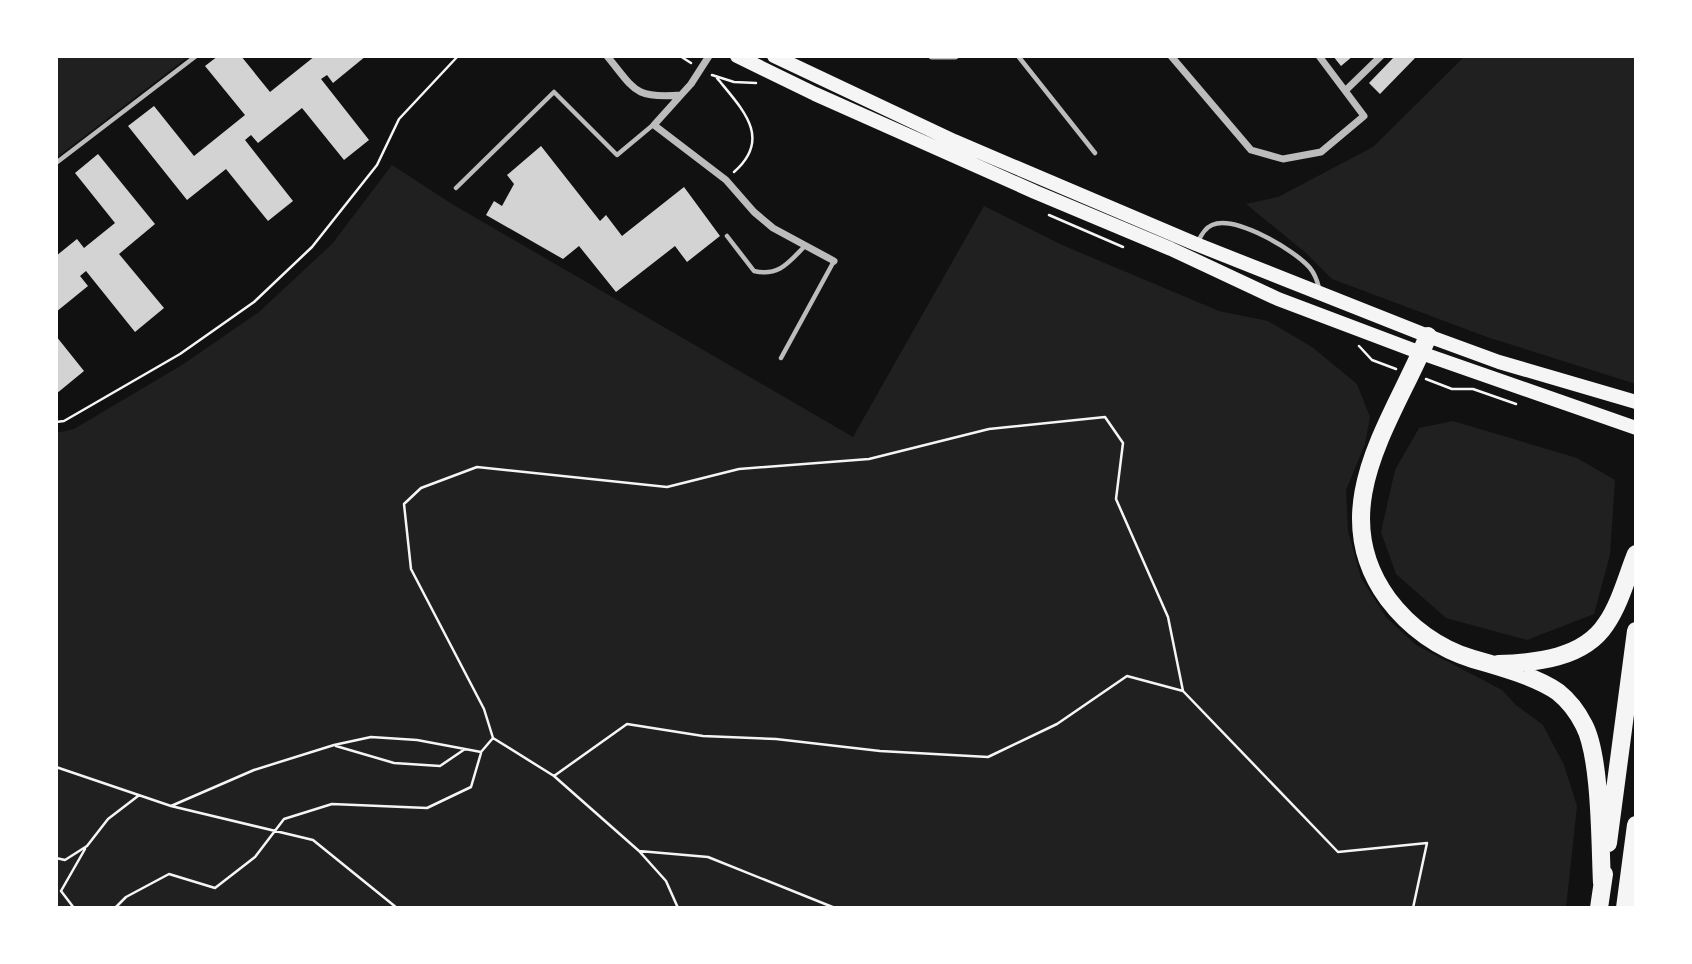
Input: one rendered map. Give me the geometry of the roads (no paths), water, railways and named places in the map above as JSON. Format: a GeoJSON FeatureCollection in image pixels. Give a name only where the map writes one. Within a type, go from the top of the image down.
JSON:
{"type":"FeatureCollection","features":[{"type":"Feature","properties":{"kind":"highway"},"geometry":{"type":"LineString","coordinates":[[1425,345],[1369,465],[1362,504],[1365,547],[1378,582],[1406,621],[1442,646],[1558,692],[1570,704],[1584,726],[1593,754],[1602,883]]}},
{"type":"Feature","properties":{"kind":"highway"},"geometry":{"type":"LineString","coordinates":[[1491,664],[1552,658],[1585,645],[1598,636],[1608,622],[1636,554]]}},
{"type":"Feature","properties":{"kind":"highway"},"geometry":{"type":"LineString","coordinates":[[1599,908],[1636,631]]}},
{"type":"Feature","properties":{"kind":"highway"},"geometry":{"type":"LineString","coordinates":[[1625,908],[1636,825]]}},
{"type":"Feature","properties":{"kind":"main road"},"geometry":{"type":"LineString","coordinates":[[737,56],[889,127],[1279,299],[1425,345],[1499,362],[1636,402]]}},
{"type":"Feature","properties":{"kind":"main road"},"geometry":{"type":"LineString","coordinates":[[774,56],[954,141],[1196,244],[1320,292],[1425,345],[1550,400],[1636,428]]}},
{"type":"Feature","properties":{"kind":"street"},"geometry":{"type":"LineString","coordinates":[[607,56],[635,91],[657,97],[681,95]]}},
{"type":"Feature","properties":{"kind":"street"},"geometry":{"type":"LineString","coordinates":[[709,56],[691,85],[654,125],[726,180],[754,212],[774,228],[834,261]]}},
{"type":"Feature","properties":{"kind":"street"},"geometry":{"type":"LineString","coordinates":[[932,56],[955,56]]}},
{"type":"Feature","properties":{"kind":"street"},"geometry":{"type":"LineString","coordinates":[[1171,56],[1251,150],[1283,159],[1321,152],[1364,116],[1320,56]]}},
{"type":"Feature","properties":{"kind":"street"},"geometry":{"type":"LineString","coordinates":[[1346,90],[1381,56]]}},
{"type":"Feature","properties":{"kind":"lane"},"geometry":{"type":"LineString","coordinates":[[56,163],[196,56]]}},
{"type":"Feature","properties":{"kind":"lane"},"geometry":{"type":"LineString","coordinates":[[1018,56],[1095,153]]}},
{"type":"Feature","properties":{"kind":"lane"},"geometry":{"type":"LineString","coordinates":[[456,188],[554,92],[617,155],[654,125]]}},
{"type":"Feature","properties":{"kind":"lane"},"geometry":{"type":"LineString","coordinates":[[1189,258],[1209,226],[1221,223],[1236,224],[1300,258],[1311,269],[1320,292]]}},
{"type":"Feature","properties":{"kind":"lane"},"geometry":{"type":"LineString","coordinates":[[727,236],[754,271],[766,274],[776,271],[805,246]]}},
{"type":"Feature","properties":{"kind":"lane"},"geometry":{"type":"LineString","coordinates":[[781,358],[834,261]]}}]}
